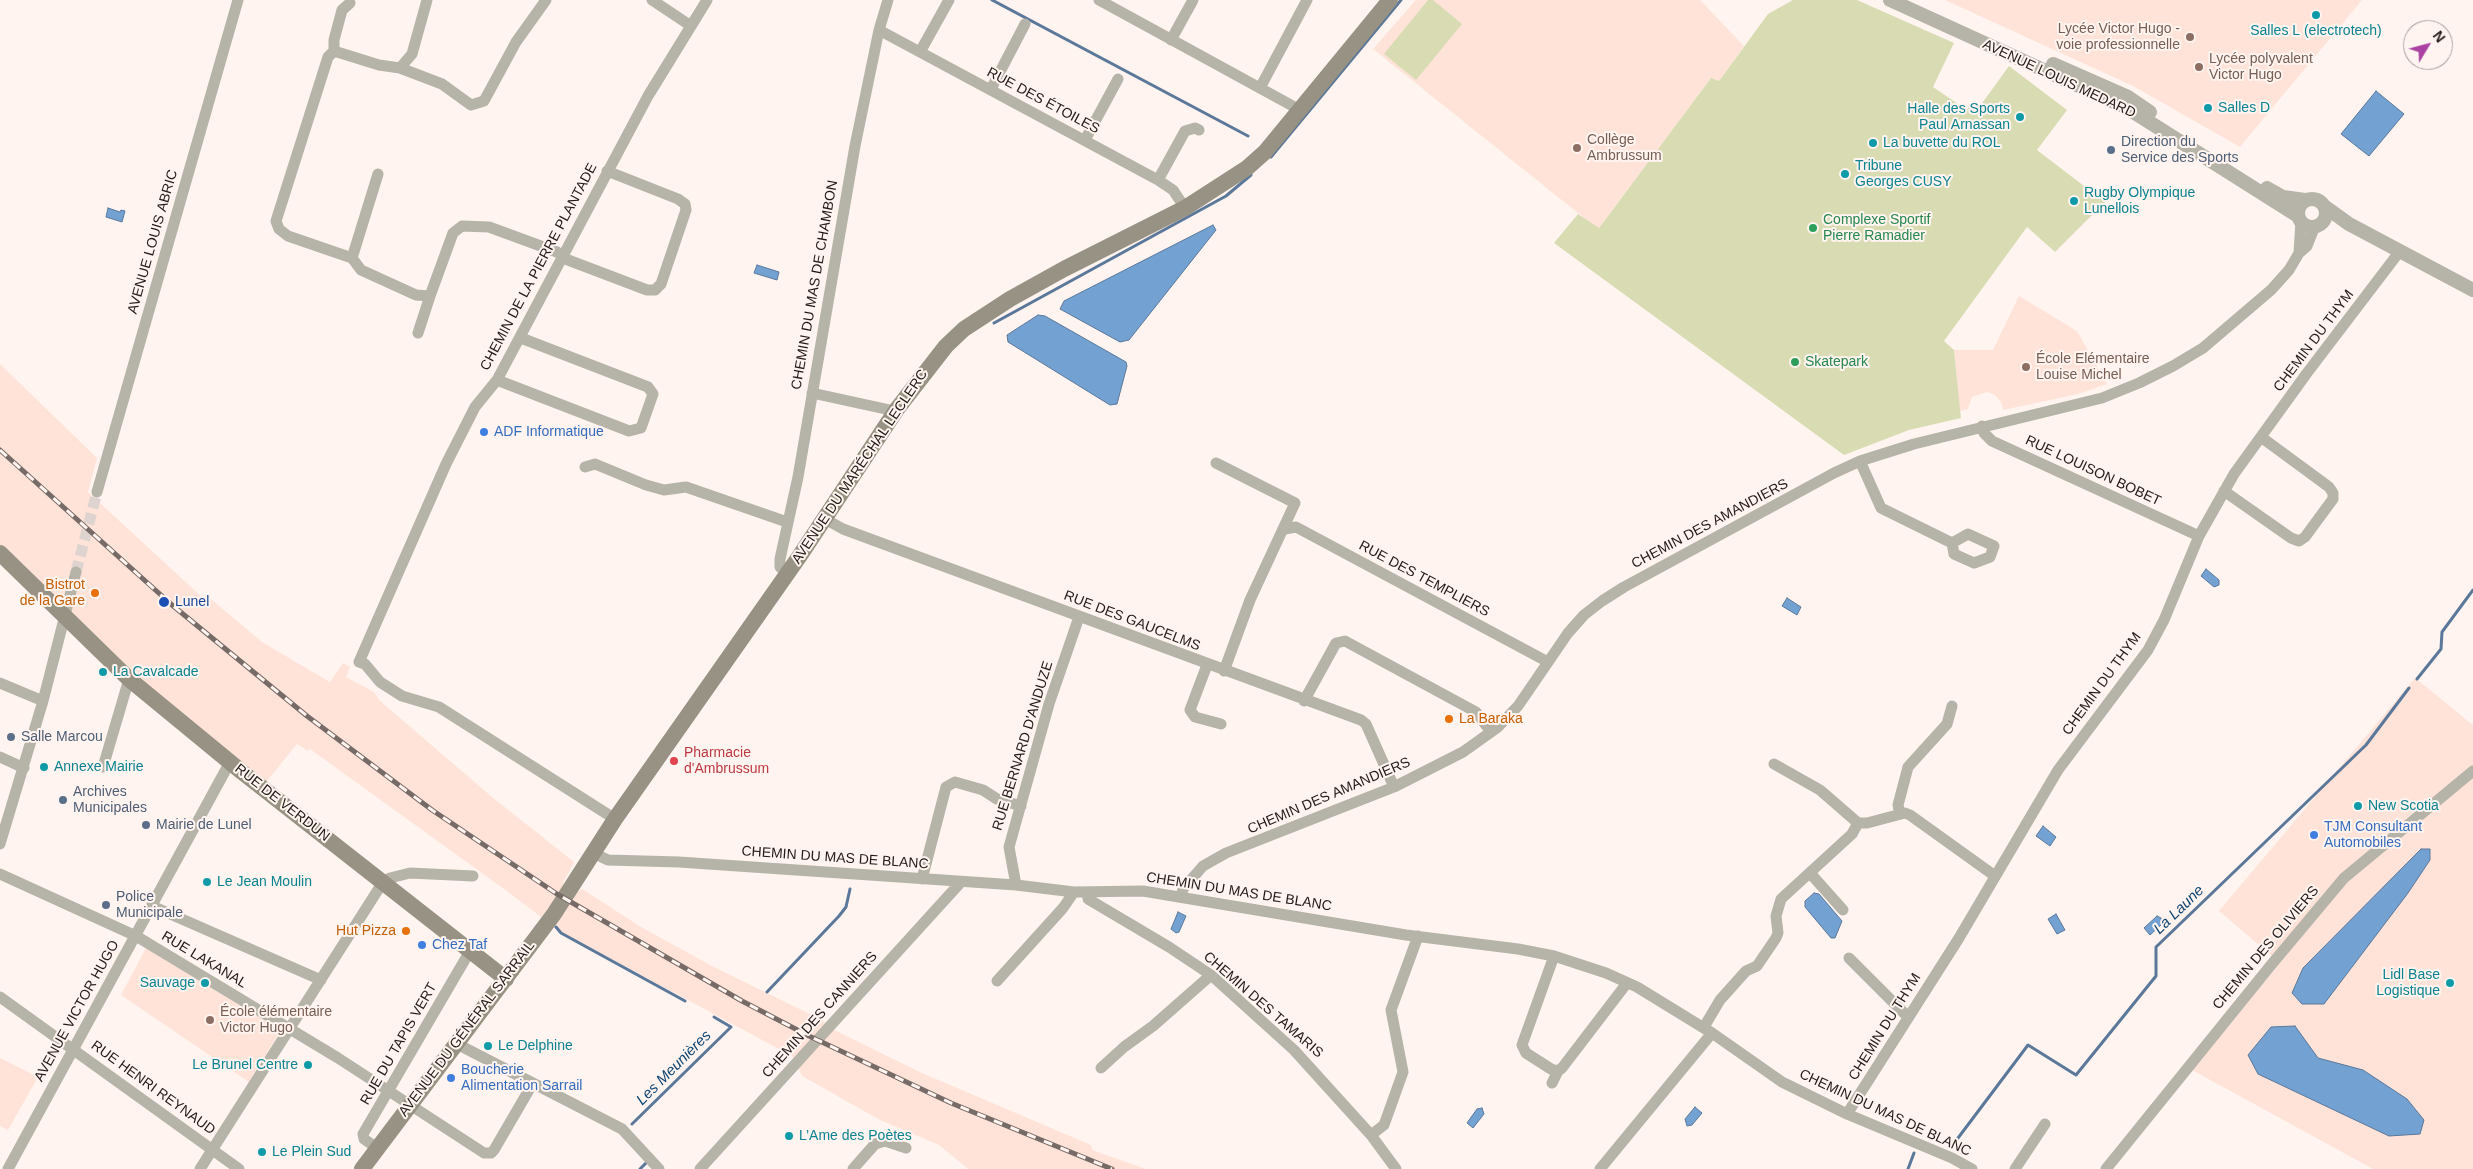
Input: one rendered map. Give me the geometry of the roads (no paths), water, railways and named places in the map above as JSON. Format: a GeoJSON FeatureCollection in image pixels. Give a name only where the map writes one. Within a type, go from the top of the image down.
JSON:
{"type":"FeatureCollection","features":[{"type":"Feature","properties":{"kind":"main road","name":"AVENUE DU MARÉCHAL LECLERC"},"geometry":{"type":"LineString","coordinates":[[571,887],[615,819],[825,519],[894,413],[925,370],[964,329],[1010,298],[1185,208],[1247,168],[1265,152],[1390,0]]}},
{"type":"Feature","properties":{"kind":"main road","name":"RUE DE VERDUN"},"geometry":{"type":"LineString","coordinates":[[0,553],[129,679],[230,762],[506,979]]}},
{"type":"Feature","properties":{"kind":"main road","name":"AVENUE DU GÉNÉRAL SARRAIL"},"geometry":{"type":"LineString","coordinates":[[362,1169],[376,1148],[506,979],[571,887]]}},
{"type":"Feature","properties":{"kind":"street"},"geometry":{"type":"LineString","coordinates":[[400,68],[412,54],[427,0]]}},
{"type":"Feature","properties":{"kind":"street"},"geometry":{"type":"LineString","coordinates":[[334,51],[379,65],[400,68],[442,84],[471,105],[484,101],[516,42],[546,0]]}},
{"type":"Feature","properties":{"kind":"street"},"geometry":{"type":"LineString","coordinates":[[652,0],[691,26]]}},
{"type":"Feature","properties":{"kind":"street","name":"CHEMIN DE LA PIERRE PLANTADE"},"geometry":{"type":"LineString","coordinates":[[615,819],[439,707],[402,696],[380,682],[365,664],[359,662],[446,464],[475,407],[497,380],[521,338],[606,171],[648,96],[707,0]]}},
{"type":"Feature","properties":{"kind":"street","name":"CHEMIN DU MAS DE CHAMBON"},"geometry":{"type":"LineString","coordinates":[[787,573],[780,566],[780,559],[798,478],[855,146],[879,30],[888,0]]}},
{"type":"Feature","properties":{"kind":"street"},"geometry":{"type":"LineString","coordinates":[[920,52],[949,0]]}},
{"type":"Feature","properties":{"kind":"street"},"geometry":{"type":"LineString","coordinates":[[1099,0],[1300,110]]}},
{"type":"Feature","properties":{"kind":"street"},"geometry":{"type":"LineString","coordinates":[[1171,40],[1193,0]]}},
{"type":"Feature","properties":{"kind":"street"},"geometry":{"type":"LineString","coordinates":[[1260,88],[1307,0]]}},
{"type":"Feature","properties":{"kind":"street","name":"AVENUE LOUIS MEDARD"},"geometry":{"type":"LineString","coordinates":[[1890,0],[2127,108],[2299,219]]}},
{"type":"Feature","properties":{"kind":"street","name":"AVENUE LOUIS MEDARD"},"geometry":{"type":"LineString","coordinates":[[1908,0],[2128,97],[2258,183],[2284,197],[2305,200]]}},
{"type":"Feature","properties":{"kind":"street","name":"AVENUE LOUIS ABRIC"},"geometry":{"type":"LineString","coordinates":[[97,492],[234,2]]}},
{"type":"Feature","properties":{"kind":"street"},"geometry":{"type":"LineString","coordinates":[[350,3],[342,10],[334,40],[334,51],[328,57],[276,221],[279,230],[288,236],[352,258],[361,270],[416,295],[430,296]]}},
{"type":"Feature","properties":{"kind":"street"},"geometry":{"type":"LineString","coordinates":[[991,89],[1025,24]]}},
{"type":"Feature","properties":{"kind":"street","name":"RUE DES ÉTOILES"},"geometry":{"type":"LineString","coordinates":[[879,30],[1158,180],[1173,190],[1185,208]]}},
{"type":"Feature","properties":{"kind":"street"},"geometry":{"type":"LineString","coordinates":[[1085,140],[1118,79]]}},
{"type":"Feature","properties":{"kind":"street"},"geometry":{"type":"LineString","coordinates":[[1158,180],[1185,131],[1200,130]]}},
{"type":"Feature","properties":{"kind":"street"},"geometry":{"type":"LineString","coordinates":[[418,333],[453,233],[462,226],[489,227],[557,252],[563,257],[647,290],[655,290],[661,284],[686,210],[685,204],[678,199],[606,171]]}},
{"type":"Feature","properties":{"kind":"street"},"geometry":{"type":"LineString","coordinates":[[352,258],[378,174]]}},
{"type":"Feature","properties":{"kind":"street"},"geometry":{"type":"LineString","coordinates":[[2349,224],[2307,226],[2299,219],[2298,209],[2305,200],[2318,200],[2349,224],[2473,290]]}},
{"type":"Feature","properties":{"kind":"street"},"geometry":{"type":"LineString","coordinates":[[2319,224],[2326,215],[2324,206]]}},
{"type":"Feature","properties":{"kind":"street","name":"CHEMIN DES AMANDIERS"},"geometry":{"type":"LineString","coordinates":[[2299,219],[2299,253]]}},
{"type":"Feature","properties":{"kind":"street","name":"CHEMIN DES AMANDIERS"},"geometry":{"type":"LineString","coordinates":[[1181,896],[1183,889],[1203,866],[1226,853],[1394,787],[1463,752],[1490,732],[1518,706],[1548,662],[1584,615],[1624,587],[1860,461],[1982,426],[2102,398],[2139,384],[2204,348],[2271,290],[2289,270],[2299,253],[2307,246],[2319,224]]}},
{"type":"Feature","properties":{"kind":"street","name":"CHEMIN DU THYM"},"geometry":{"type":"LineString","coordinates":[[1847,1114],[1908,1018],[2058,770],[2148,650],[2164,620],[2199,536],[2224,491],[2261,437],[2400,251]]}},
{"type":"Feature","properties":{"kind":"street"},"geometry":{"type":"LineString","coordinates":[[497,380],[629,431],[641,428],[653,394],[648,387],[521,338]]}},
{"type":"Feature","properties":{"kind":"street"},"geometry":{"type":"LineString","coordinates":[[812,393],[890,410],[894,413]]}},
{"type":"Feature","properties":{"kind":"street","name":"RUE LOUISON BOBET"},"geometry":{"type":"LineString","coordinates":[[1982,426],[1984,433],[1992,441],[2199,536]]}},
{"type":"Feature","properties":{"kind":"street"},"geometry":{"type":"LineString","coordinates":[[2224,491],[2291,538],[2299,541],[2305,537],[2333,499],[2333,493],[2329,487],[2261,437]]}},
{"type":"Feature","properties":{"kind":"street"},"geometry":{"type":"LineString","coordinates":[[1860,461],[1881,508],[1952,543]]}},
{"type":"Feature","properties":{"kind":"street"},"geometry":{"type":"LineString","coordinates":[[1216,463],[1295,503],[1285,529],[1250,600],[1224,671]]}},
{"type":"Feature","properties":{"kind":"street"},"geometry":{"type":"LineString","coordinates":[[585,467],[595,464],[646,485],[664,490],[686,487],[787,522]]}},
{"type":"Feature","properties":{"kind":"street","name":"RUE DES GAUCELMS"},"geometry":{"type":"LineString","coordinates":[[825,519],[843,529],[1304,701],[1361,720],[1366,724],[1394,787]]}},
{"type":"Feature","properties":{"kind":"street","name":"RUE DES TEMPLIERS"},"geometry":{"type":"LineString","coordinates":[[1285,529],[1296,527],[1548,662]]}},
{"type":"Feature","properties":{"kind":"street"},"geometry":{"type":"LineString","coordinates":[[0,844],[43,701],[76,572]]}},
{"type":"Feature","properties":{"kind":"street","name":"RUE BERNARD D'ANDUZE"},"geometry":{"type":"LineString","coordinates":[[1016,885],[1009,846],[1050,704],[1079,617]]}},
{"type":"Feature","properties":{"kind":"street"},"geometry":{"type":"LineString","coordinates":[[1304,701],[1336,643],[1345,641],[1476,712],[1490,732]]}},
{"type":"Feature","properties":{"kind":"street"},"geometry":{"type":"LineString","coordinates":[[1207,665],[1190,710],[1195,717],[1222,724]]}},
{"type":"Feature","properties":{"kind":"street"},"geometry":{"type":"LineString","coordinates":[[103,767],[129,679]]}},
{"type":"Feature","properties":{"kind":"street"},"geometry":{"type":"LineString","coordinates":[[0,683],[43,701]]}},
{"type":"Feature","properties":{"kind":"street"},"geometry":{"type":"LineString","coordinates":[[1900,814],[1898,805],[1908,767],[1947,724],[1952,706]]}},
{"type":"Feature","properties":{"kind":"street"},"geometry":{"type":"LineString","coordinates":[[0,757],[24,768]]}},
{"type":"Feature","properties":{"kind":"street","name":"AVENUE VICTOR HUGO"},"geometry":{"type":"LineString","coordinates":[[8,1169],[230,762]]}},
{"type":"Feature","properties":{"kind":"street"},"geometry":{"type":"LineString","coordinates":[[1774,764],[1820,790],[1858,823],[1867,823],[1900,814],[1910,815],[1995,876]]}},
{"type":"Feature","properties":{"kind":"street","name":"CHEMIN DES OLIVIERS"},"geometry":{"type":"LineString","coordinates":[[2106,1169],[2344,878],[2473,770]]}},
{"type":"Feature","properties":{"kind":"street"},"geometry":{"type":"LineString","coordinates":[[922,879],[946,787],[955,782],[983,790],[997,799],[1021,806]]}},
{"type":"Feature","properties":{"kind":"street"},"geometry":{"type":"LineString","coordinates":[[1600,1169],[1708,1030],[1720,1000],[1746,971],[1757,966],[1776,938],[1776,916],[1781,899],[1852,834],[1858,823]]}},
{"type":"Feature","properties":{"kind":"street","name":"CHEMIN DU MAS DE BLANC"},"geometry":{"type":"LineString","coordinates":[[593,853],[608,860],[679,862],[1016,885],[1074,892],[1143,891],[1554,956],[1627,982],[1665,1002],[1782,1082],[1847,1114],[1952,1158],[1972,1169]]}},
{"type":"Feature","properties":{"kind":"street"},"geometry":{"type":"LineString","coordinates":[[200,1169],[383,882],[390,878],[410,873],[473,876]]}},
{"type":"Feature","properties":{"kind":"street"},"geometry":{"type":"LineString","coordinates":[[1810,873],[1843,910]]}},
{"type":"Feature","properties":{"kind":"street","name":"RUE LAKANAL"},"geometry":{"type":"LineString","coordinates":[[0,874],[136,936],[290,1029],[484,1153],[491,1154],[533,1083]]}},
{"type":"Feature","properties":{"kind":"street","name":"CHEMIN DES CANNIERS"},"geometry":{"type":"LineString","coordinates":[[700,1169],[961,882]]}},
{"type":"Feature","properties":{"kind":"street"},"geometry":{"type":"LineString","coordinates":[[997,981],[1063,908],[1074,892]]}},
{"type":"Feature","properties":{"kind":"street","name":"CHEMIN DES TAMARIS"},"geometry":{"type":"LineString","coordinates":[[1088,892],[1088,899],[1169,947],[1211,975],[1308,1063],[1372,1135],[1396,1169]]}},
{"type":"Feature","properties":{"kind":"street"},"geometry":{"type":"LineString","coordinates":[[152,906],[321,980]]}},
{"type":"Feature","properties":{"kind":"street"},"geometry":{"type":"LineString","coordinates":[[1372,1135],[1384,1125],[1403,1072],[1391,1010],[1418,936]]}},
{"type":"Feature","properties":{"kind":"street","name":"RUE DU TAPIS VERT"},"geometry":{"type":"LineString","coordinates":[[376,1148],[364,1139],[363,1134],[470,951]]}},
{"type":"Feature","properties":{"kind":"street"},"geometry":{"type":"LineString","coordinates":[[1554,956],[1522,1045],[1526,1053],[1558,1071]]}},
{"type":"Feature","properties":{"kind":"street"},"geometry":{"type":"LineString","coordinates":[[1849,958],[1908,1018]]}},
{"type":"Feature","properties":{"kind":"street"},"geometry":{"type":"LineString","coordinates":[[1101,1068],[1124,1047],[1154,1026],[1211,975]]}},
{"type":"Feature","properties":{"kind":"street"},"geometry":{"type":"LineString","coordinates":[[1552,1083],[1558,1071],[1571,1057],[1627,982]]}},
{"type":"Feature","properties":{"kind":"street","name":"RUE HENRI REYNAUD"},"geometry":{"type":"LineString","coordinates":[[0,997],[239,1169]]}},
{"type":"Feature","properties":{"kind":"street"},"geometry":{"type":"LineString","coordinates":[[456,1044],[622,1129],[660,1169]]}},
{"type":"Feature","properties":{"kind":"street"},"geometry":{"type":"LineString","coordinates":[[2015,1169],[2045,1124]]}},
{"type":"Feature","properties":{"kind":"street"},"geometry":{"type":"LineString","coordinates":[[853,1169],[875,1144],[885,1141],[906,1148]]}},
{"type":"Feature","properties":{"kind":"water"},"geometry":{"type":"Polygon","coordinates":[[[2376,91],[2404,114],[2369,156],[2341,134],[2376,91]]]}},
{"type":"Feature","properties":{"kind":"water"},"geometry":{"type":"Polygon","coordinates":[[[108,208],[120,212],[121,210],[125,211],[122,222],[106,217],[108,208]]]}},
{"type":"Feature","properties":{"kind":"water"},"geometry":{"type":"Polygon","coordinates":[[[1213,225],[1216,230],[1129,340],[1120,342],[1060,309],[1064,301],[1213,225]]]}},
{"type":"Feature","properties":{"kind":"water"},"geometry":{"type":"Polygon","coordinates":[[[757,265],[779,272],[777,280],[754,273],[757,265]]]}},
{"type":"Feature","properties":{"kind":"water"},"geometry":{"type":"Polygon","coordinates":[[[1038,315],[1045,316],[1126,362],[1127,366],[1117,404],[1110,405],[1008,342],[1007,335],[1038,315]]]}},
{"type":"Feature","properties":{"kind":"water"},"geometry":{"type":"Polygon","coordinates":[[[2206,569],[2219,580],[2219,585],[2214,587],[2201,576],[2206,569]]]}},
{"type":"Feature","properties":{"kind":"water"},"geometry":{"type":"Polygon","coordinates":[[[1787,598],[1801,607],[1797,615],[1782,606],[1787,598]]]}},
{"type":"Feature","properties":{"kind":"water"},"geometry":{"type":"Polygon","coordinates":[[[2043,826],[2056,837],[2050,846],[2036,836],[2043,826]]]}},
{"type":"Feature","properties":{"kind":"water"},"geometry":{"type":"Polygon","coordinates":[[[2421,849],[2430,849],[2430,860],[2408,893],[2324,1004],[2302,1004],[2292,993],[2303,968],[2421,849]]]}},
{"type":"Feature","properties":{"kind":"water"},"geometry":{"type":"Polygon","coordinates":[[[1814,893],[1819,894],[1842,921],[1835,938],[1831,938],[1805,907],[1805,901],[1814,893]]]}},
{"type":"Feature","properties":{"kind":"water"},"geometry":{"type":"Polygon","coordinates":[[[1178,912],[1186,916],[1179,932],[1176,933],[1171,929],[1178,912]]]}},
{"type":"Feature","properties":{"kind":"water"},"geometry":{"type":"Polygon","coordinates":[[[2056,914],[2065,930],[2057,934],[2048,919],[2056,914]]]}},
{"type":"Feature","properties":{"kind":"water"},"geometry":{"type":"Polygon","coordinates":[[[2157,916],[2161,918],[2163,923],[2150,935],[2144,928],[2157,916]]]}},
{"type":"Feature","properties":{"kind":"water"},"geometry":{"type":"Polygon","coordinates":[[[2295,1026],[2318,1058],[2363,1070],[2407,1099],[2424,1120],[2420,1134],[2389,1136],[2258,1074],[2248,1055],[2271,1027],[2295,1026]]]}},
{"type":"Feature","properties":{"kind":"water"},"geometry":{"type":"Polygon","coordinates":[[[1695,1107],[1702,1113],[1692,1125],[1687,1126],[1685,1119],[1695,1107]]]}},
{"type":"Feature","properties":{"kind":"water"},"geometry":{"type":"Polygon","coordinates":[[[1482,1108],[1484,1114],[1473,1128],[1467,1123],[1477,1109],[1482,1108]]]}},
{"type":"Feature","properties":{"kind":"waterway"},"geometry":{"type":"LineString","coordinates":[[992,0],[1248,136]]}},
{"type":"Feature","properties":{"kind":"waterway"},"geometry":{"type":"LineString","coordinates":[[1271,157],[1401,0]]}},
{"type":"Feature","properties":{"kind":"waterway"},"geometry":{"type":"LineString","coordinates":[[994,323],[1226,196],[1251,175]]}},
{"type":"Feature","properties":{"kind":"waterway","name":"La Laune"},"geometry":{"type":"LineString","coordinates":[[2417,679],[2441,649],[2442,632],[2473,590]]}},
{"type":"Feature","properties":{"kind":"waterway","name":"La Laune"},"geometry":{"type":"LineString","coordinates":[[1952,1146],[2028,1045],[2076,1075],[2156,976],[2156,947],[2366,745],[2409,688]]}},
{"type":"Feature","properties":{"kind":"waterway","name":"Les Meunières"},"geometry":{"type":"LineString","coordinates":[[767,992],[839,916],[846,907],[850,889]]}},
{"type":"Feature","properties":{"kind":"waterway"},"geometry":{"type":"LineString","coordinates":[[556,927],[561,933],[685,1001]]}},
{"type":"Feature","properties":{"kind":"waterway","name":"Les Meunières"},"geometry":{"type":"LineString","coordinates":[[632,1124],[731,1027],[714,1017]]}},
{"type":"Feature","properties":{"kind":"waterway","name":"La Laune"},"geometry":{"type":"LineString","coordinates":[[1908,1169],[1914,1153]]}},
{"type":"Feature","properties":{"kind":"waterway","name":"Les Meunières"},"geometry":{"type":"LineString","coordinates":[[640,1169],[646,1163]]}},
{"type":"Feature","properties":{"kind":"tunnel"},"geometry":{"type":"LineString","coordinates":[[76,572],[97,492]]}},
{"type":"Feature","properties":{"kind":"railway"},"geometry":{"type":"LineString","coordinates":[[0,450],[172,605],[307,716],[432,810],[557,894],[742,1001],[809,1036],[951,1103],[1112,1169]]}},
{"type":"Feature","properties":{"kind":"place","name":"Salles L (electrotech)"},"geometry":{"type":"Point","coordinates":[2316,15]}},
{"type":"Feature","properties":{"kind":"place","name":"Lycée Victor Hugo - voie professionnelle"},"geometry":{"type":"Point","coordinates":[2190,37]}},
{"type":"Feature","properties":{"kind":"place","name":"Lycée polyvalent Victor Hugo"},"geometry":{"type":"Point","coordinates":[2199,67]}},
{"type":"Feature","properties":{"kind":"place","name":"Salles D"},"geometry":{"type":"Point","coordinates":[2208,108]}},
{"type":"Feature","properties":{"kind":"place","name":"Halle des Sports Paul Arnassan"},"geometry":{"type":"Point","coordinates":[2020,117]}},
{"type":"Feature","properties":{"kind":"place","name":"La buvette du ROL"},"geometry":{"type":"Point","coordinates":[1873,143]}},
{"type":"Feature","properties":{"kind":"place","name":"Collège Ambrussum"},"geometry":{"type":"Point","coordinates":[1577,148]}},
{"type":"Feature","properties":{"kind":"place","name":"Direction du Service des Sports"},"geometry":{"type":"Point","coordinates":[2111,150]}},
{"type":"Feature","properties":{"kind":"place","name":"Tribune Georges CUSY"},"geometry":{"type":"Point","coordinates":[1845,174]}},
{"type":"Feature","properties":{"kind":"place","name":"Rugby Olympique Lunellois"},"geometry":{"type":"Point","coordinates":[2074,201]}},
{"type":"Feature","properties":{"kind":"place","name":"Complexe Sportif Pierre Ramadier"},"geometry":{"type":"Point","coordinates":[1813,228]}},
{"type":"Feature","properties":{"kind":"place","name":"Skatepark"},"geometry":{"type":"Point","coordinates":[1795,362]}},
{"type":"Feature","properties":{"kind":"place","name":"École Elémentaire Louise Michel"},"geometry":{"type":"Point","coordinates":[2026,367]}},
{"type":"Feature","properties":{"kind":"place","name":"ADF Informatique"},"geometry":{"type":"Point","coordinates":[484,432]}},
{"type":"Feature","properties":{"kind":"place","name":"Bistrot de la Gare"},"geometry":{"type":"Point","coordinates":[95,593]}},
{"type":"Feature","properties":{"kind":"place","name":"Lunel"},"geometry":{"type":"Point","coordinates":[164,602]}},
{"type":"Feature","properties":{"kind":"place","name":"La Cavalcade"},"geometry":{"type":"Point","coordinates":[103,672]}},
{"type":"Feature","properties":{"kind":"place","name":"La Baraka"},"geometry":{"type":"Point","coordinates":[1449,719]}},
{"type":"Feature","properties":{"kind":"place","name":"Salle Marcou"},"geometry":{"type":"Point","coordinates":[11,737]}},
{"type":"Feature","properties":{"kind":"place","name":"Pharmacie d'Ambrussum"},"geometry":{"type":"Point","coordinates":[674,761]}},
{"type":"Feature","properties":{"kind":"place","name":"Annexe Mairie"},"geometry":{"type":"Point","coordinates":[44,767]}},
{"type":"Feature","properties":{"kind":"place","name":"Archives Municipales"},"geometry":{"type":"Point","coordinates":[63,800]}},
{"type":"Feature","properties":{"kind":"place","name":"New Scotia"},"geometry":{"type":"Point","coordinates":[2358,806]}},
{"type":"Feature","properties":{"kind":"place","name":"Mairie de Lunel"},"geometry":{"type":"Point","coordinates":[146,825]}},
{"type":"Feature","properties":{"kind":"place","name":"TJM Consultant Automobiles"},"geometry":{"type":"Point","coordinates":[2314,835]}},
{"type":"Feature","properties":{"kind":"place","name":"Le Jean Moulin"},"geometry":{"type":"Point","coordinates":[207,882]}},
{"type":"Feature","properties":{"kind":"place","name":"Police Municipale"},"geometry":{"type":"Point","coordinates":[106,905]}},
{"type":"Feature","properties":{"kind":"place","name":"Hut Pizza"},"geometry":{"type":"Point","coordinates":[406,931]}},
{"type":"Feature","properties":{"kind":"place","name":"Chez Taf"},"geometry":{"type":"Point","coordinates":[422,945]}},
{"type":"Feature","properties":{"kind":"place","name":"Sauvage"},"geometry":{"type":"Point","coordinates":[205,983]}},
{"type":"Feature","properties":{"kind":"place","name":"Lidl Base Logistique"},"geometry":{"type":"Point","coordinates":[2450,983]}},
{"type":"Feature","properties":{"kind":"place","name":"École élémentaire Victor Hugo"},"geometry":{"type":"Point","coordinates":[210,1020]}},
{"type":"Feature","properties":{"kind":"place","name":"Le Delphine"},"geometry":{"type":"Point","coordinates":[488,1046]}},
{"type":"Feature","properties":{"kind":"place","name":"Le Brunel Centre"},"geometry":{"type":"Point","coordinates":[308,1065]}},
{"type":"Feature","properties":{"kind":"place","name":"Boucherie Alimentation Sarrail"},"geometry":{"type":"Point","coordinates":[451,1078]}},
{"type":"Feature","properties":{"kind":"place","name":"L’Ame des Poètes"},"geometry":{"type":"Point","coordinates":[789,1136]}},
{"type":"Feature","properties":{"kind":"place","name":"Le Plein Sud"},"geometry":{"type":"Point","coordinates":[262,1152]}}]}
